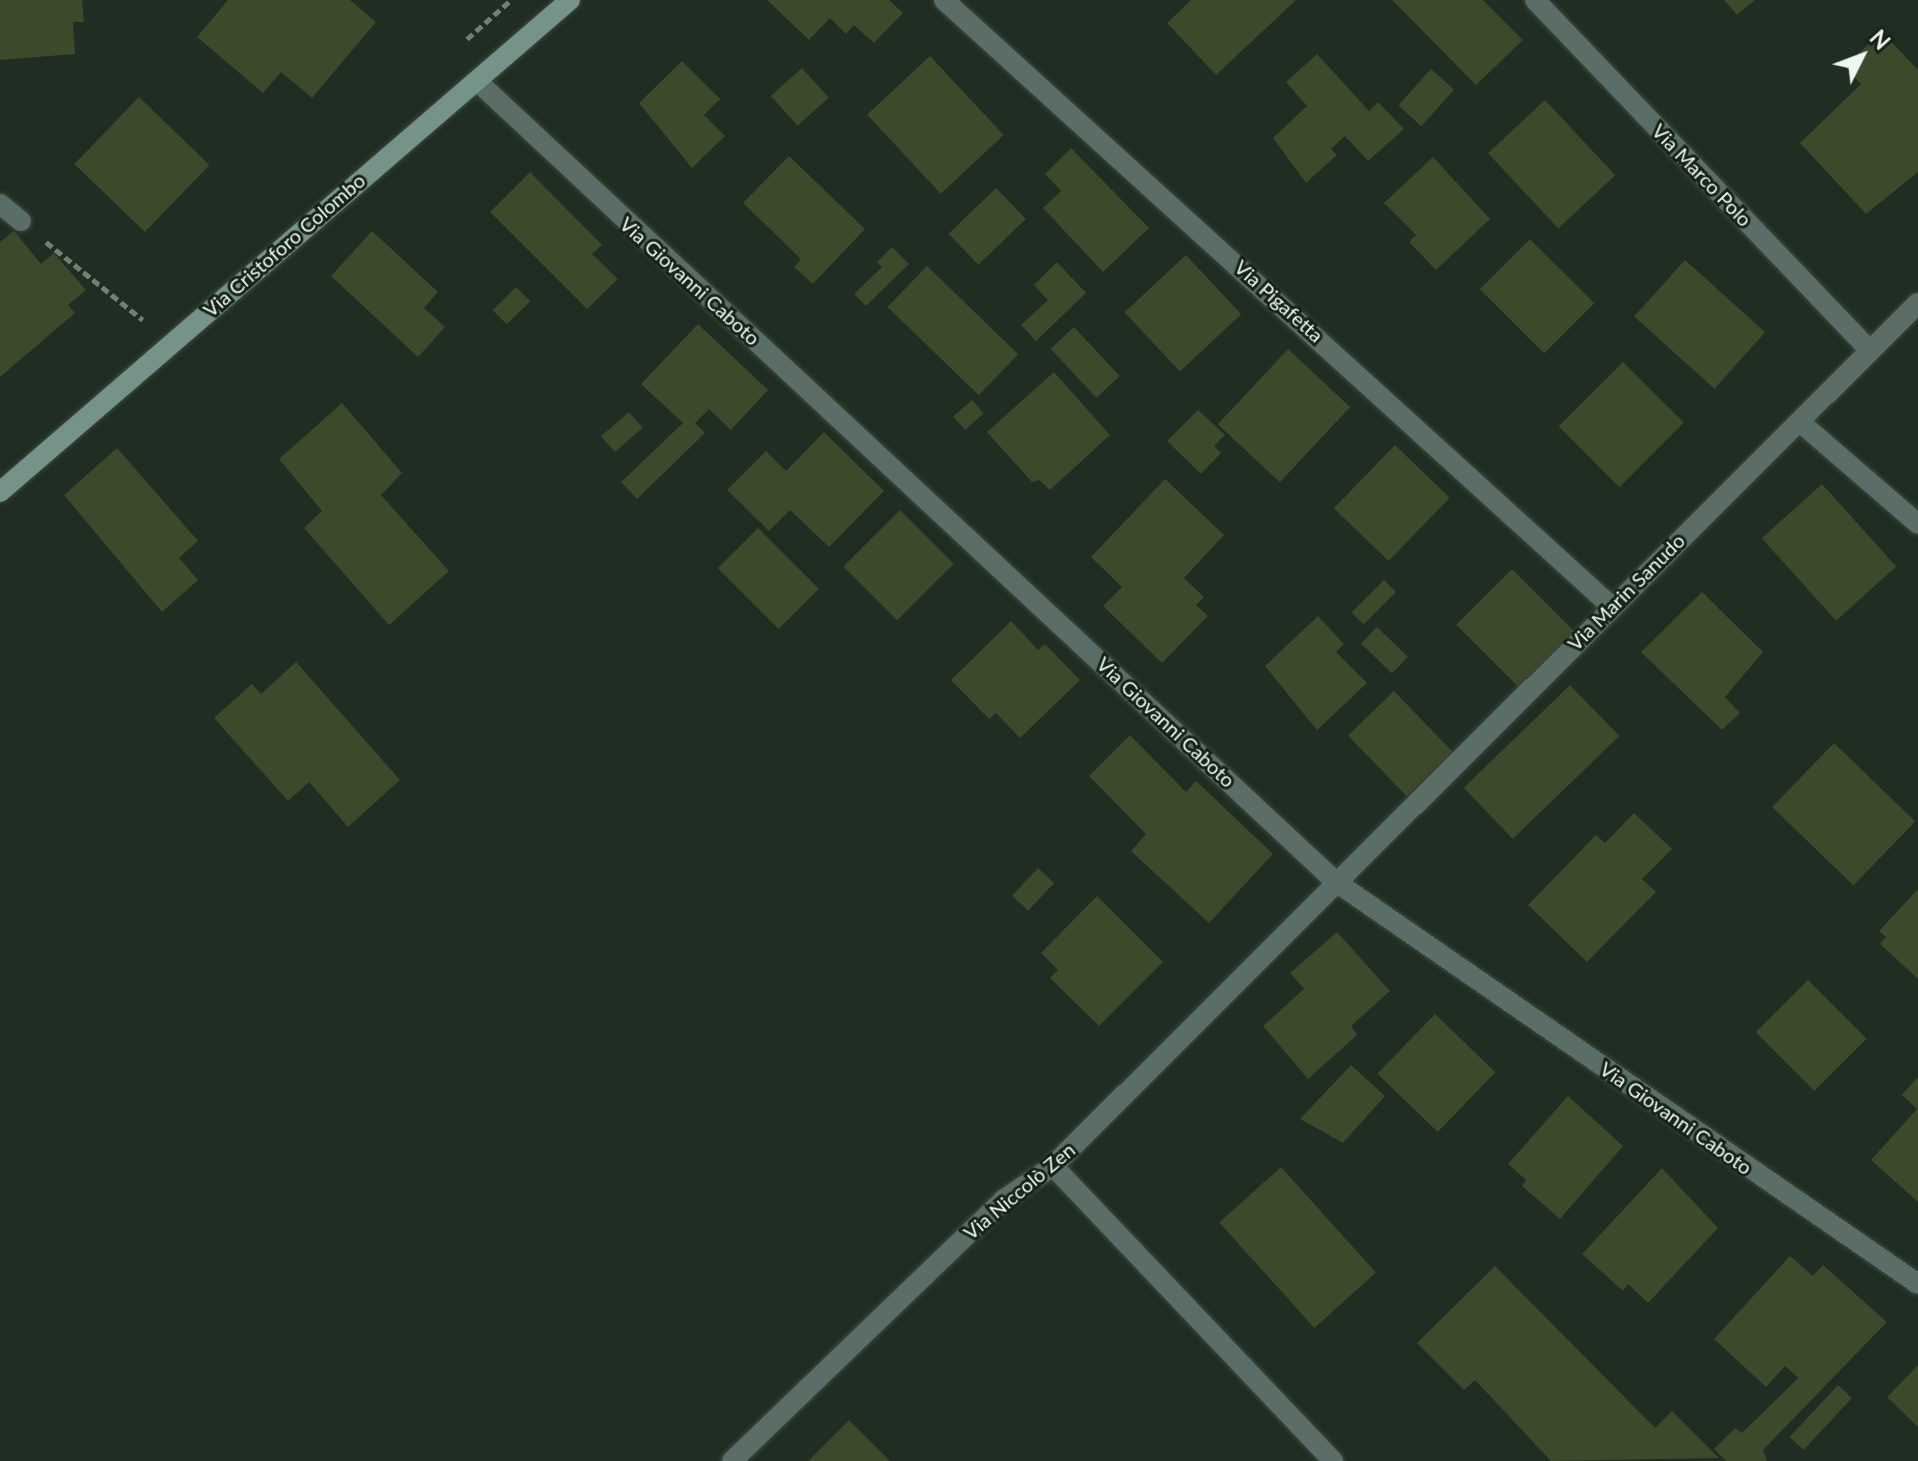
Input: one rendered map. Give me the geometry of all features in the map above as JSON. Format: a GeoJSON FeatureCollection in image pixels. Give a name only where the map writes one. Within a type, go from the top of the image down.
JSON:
{"type":"FeatureCollection","features":[{"type":"Feature","properties":{"kind":"street","name":"Via Cristoforo Colombo"},"geometry":{"type":"LineString","coordinates":[[0,492],[570,0]]}},
{"type":"Feature","properties":{"kind":"street","name":"Via Pigafetta"},"geometry":{"type":"LineString","coordinates":[[944,0],[1611,606]]}},
{"type":"Feature","properties":{"kind":"street","name":"Via Marco Polo"},"geometry":{"type":"LineString","coordinates":[[1535,0],[1870,350]]}},
{"type":"Feature","properties":{"kind":"street","name":"Via Giovanni Caboto"},"geometry":{"type":"LineString","coordinates":[[477,81],[1336,882],[1918,1284]]}},
{"type":"Feature","properties":{"kind":"street"},"geometry":{"type":"LineString","coordinates":[[0,204],[21,221]]}},
{"type":"Feature","properties":{"kind":"street","name":"Via Marin Sanudo"},"geometry":{"type":"LineString","coordinates":[[1336,882],[1918,303]]}},
{"type":"Feature","properties":{"kind":"street"},"geometry":{"type":"LineString","coordinates":[[1800,422],[1918,524]]}},
{"type":"Feature","properties":{"kind":"street","name":"Via Niccolò Zen"},"geometry":{"type":"LineString","coordinates":[[732,1461],[1003,1200],[1053,1166],[1336,882]]}},
{"type":"Feature","properties":{"kind":"street"},"geometry":{"type":"LineString","coordinates":[[1053,1166],[1333,1461]]}},
{"type":"Feature","properties":{"kind":"path"},"geometry":{"type":"LineString","coordinates":[[21,221],[143,320]]}},
{"type":"Feature","properties":{"kind":"building"},"geometry":{"type":"Polygon","coordinates":[[[0,0],[82,0],[84,22],[73,22],[75,54],[0,60],[0,0]]]}},
{"type":"Feature","properties":{"kind":"building"},"geometry":{"type":"Polygon","coordinates":[[[228,0],[350,0],[376,22],[312,98],[281,72],[263,93],[197,37],[228,0]]]}},
{"type":"Feature","properties":{"kind":"building"},"geometry":{"type":"Polygon","coordinates":[[[767,0],[889,0],[903,13],[874,43],[854,25],[846,34],[830,18],[809,40],[767,0]]]}},
{"type":"Feature","properties":{"kind":"building"},"geometry":{"type":"Polygon","coordinates":[[[1191,0],[1296,0],[1216,75],[1167,23],[1191,0]]]}},
{"type":"Feature","properties":{"kind":"building"},"geometry":{"type":"Polygon","coordinates":[[[1392,0],[1483,0],[1523,40],[1476,85],[1392,0]]]}},
{"type":"Feature","properties":{"kind":"building"},"geometry":{"type":"Polygon","coordinates":[[[1724,0],[1755,0],[1737,15],[1724,0]]]}},
{"type":"Feature","properties":{"kind":"building"},"geometry":{"type":"Polygon","coordinates":[[[1882,32],[1918,70],[1918,172],[1866,214],[1800,143],[1861,84],[1845,66],[1882,32]]]}},
{"type":"Feature","properties":{"kind":"building"},"geometry":{"type":"Polygon","coordinates":[[[1317,54],[1369,111],[1378,102],[1404,129],[1368,161],[1345,136],[1331,149],[1337,155],[1306,183],[1273,138],[1307,106],[1286,82],[1317,54]]]}},
{"type":"Feature","properties":{"kind":"building"},"geometry":{"type":"Polygon","coordinates":[[[930,56],[1004,135],[941,194],[867,115],[930,56]]]}},
{"type":"Feature","properties":{"kind":"building"},"geometry":{"type":"Polygon","coordinates":[[[682,61],[720,99],[704,115],[725,136],[692,168],[639,103],[682,61]]]}},
{"type":"Feature","properties":{"kind":"building"},"geometry":{"type":"Polygon","coordinates":[[[802,68],[829,98],[798,126],[771,96],[802,68]]]}},
{"type":"Feature","properties":{"kind":"building"},"geometry":{"type":"Polygon","coordinates":[[[1431,69],[1454,90],[1421,126],[1398,105],[1431,69]]]}},
{"type":"Feature","properties":{"kind":"building"},"geometry":{"type":"Polygon","coordinates":[[[139,97],[209,165],[145,232],[74,164],[139,97]]]}},
{"type":"Feature","properties":{"kind":"building"},"geometry":{"type":"Polygon","coordinates":[[[1545,100],[1615,175],[1558,229],[1488,153],[1545,100]]]}},
{"type":"Feature","properties":{"kind":"building"},"geometry":{"type":"Polygon","coordinates":[[[1071,148],[1149,228],[1103,272],[1043,208],[1061,191],[1045,174],[1071,148]]]}},
{"type":"Feature","properties":{"kind":"building"},"geometry":{"type":"Polygon","coordinates":[[[789,156],[865,229],[813,284],[794,267],[801,259],[743,203],[789,156]]]}},
{"type":"Feature","properties":{"kind":"building"},"geometry":{"type":"Polygon","coordinates":[[[1433,157],[1490,219],[1436,270],[1409,242],[1416,235],[1384,203],[1433,157]]]}},
{"type":"Feature","properties":{"kind":"building"},"geometry":{"type":"Polygon","coordinates":[[[530,172],[602,245],[592,254],[618,279],[587,309],[490,212],[530,172]]]}},
{"type":"Feature","properties":{"kind":"building"},"geometry":{"type":"Polygon","coordinates":[[[996,188],[1026,219],[978,265],[949,234],[996,188]]]}},
{"type":"Feature","properties":{"kind":"building"},"geometry":{"type":"Polygon","coordinates":[[[14,231],[41,264],[54,253],[86,290],[68,305],[75,313],[0,377],[0,242],[14,231]]]}},
{"type":"Feature","properties":{"kind":"building"},"geometry":{"type":"Polygon","coordinates":[[[372,231],[438,292],[424,308],[445,327],[418,357],[331,276],[372,231]]]}},
{"type":"Feature","properties":{"kind":"building"},"geometry":{"type":"Polygon","coordinates":[[[1530,239],[1594,303],[1544,354],[1480,289],[1530,239]]]}},
{"type":"Feature","properties":{"kind":"building"},"geometry":{"type":"Polygon","coordinates":[[[892,247],[909,264],[866,306],[854,294],[882,267],[877,262],[892,247]]]}},
{"type":"Feature","properties":{"kind":"building"},"geometry":{"type":"Polygon","coordinates":[[[1186,255],[1241,314],[1180,372],[1125,312],[1186,255]]]}},
{"type":"Feature","properties":{"kind":"building"},"geometry":{"type":"Polygon","coordinates":[[[1685,260],[1765,332],[1714,389],[1634,316],[1685,260]]]}},
{"type":"Feature","properties":{"kind":"building"},"geometry":{"type":"Polygon","coordinates":[[[1057,262],[1086,293],[1036,341],[1021,325],[1048,300],[1034,285],[1057,262]]]}},
{"type":"Feature","properties":{"kind":"building"},"geometry":{"type":"Polygon","coordinates":[[[927,266],[1018,354],[979,395],[887,307],[927,266]]]}},
{"type":"Feature","properties":{"kind":"building"},"geometry":{"type":"Polygon","coordinates":[[[516,287],[530,301],[507,324],[493,310],[516,287]]]}},
{"type":"Feature","properties":{"kind":"building"},"geometry":{"type":"Polygon","coordinates":[[[698,324],[768,390],[731,430],[709,409],[695,423],[705,433],[637,499],[621,482],[683,423],[641,384],[698,324]]]}},
{"type":"Feature","properties":{"kind":"building"},"geometry":{"type":"Polygon","coordinates":[[[1074,327],[1120,376],[1096,398],[1051,349],[1074,327]]]}},
{"type":"Feature","properties":{"kind":"building"},"geometry":{"type":"Polygon","coordinates":[[[1288,349],[1350,407],[1280,482],[1218,424],[1288,349]]]}},
{"type":"Feature","properties":{"kind":"building"},"geometry":{"type":"Polygon","coordinates":[[[1623,362],[1684,423],[1619,487],[1559,426],[1623,362]]]}},
{"type":"Feature","properties":{"kind":"building"},"geometry":{"type":"Polygon","coordinates":[[[1054,372],[1110,435],[1050,490],[1039,480],[1032,482],[987,432],[1054,372]]]}},
{"type":"Feature","properties":{"kind":"building"},"geometry":{"type":"Polygon","coordinates":[[[972,400],[984,414],[965,430],[953,416],[972,400]]]}},
{"type":"Feature","properties":{"kind":"building"},"geometry":{"type":"Polygon","coordinates":[[[342,403],[402,473],[381,495],[449,571],[389,625],[304,528],[322,511],[279,459],[342,403]]]}},
{"type":"Feature","properties":{"kind":"building"},"geometry":{"type":"Polygon","coordinates":[[[1198,410],[1225,435],[1214,446],[1221,453],[1201,474],[1167,441],[1198,410]]]}},
{"type":"Feature","properties":{"kind":"building"},"geometry":{"type":"Polygon","coordinates":[[[629,412],[643,428],[615,452],[601,436],[629,412]]]}},
{"type":"Feature","properties":{"kind":"building"},"geometry":{"type":"Polygon","coordinates":[[[824,432],[884,491],[829,547],[790,510],[769,531],[727,490],[766,451],[786,471],[824,432]]]}},
{"type":"Feature","properties":{"kind":"building"},"geometry":{"type":"Polygon","coordinates":[[[1395,445],[1450,498],[1389,561],[1334,508],[1395,445]]]}},
{"type":"Feature","properties":{"kind":"building"},"geometry":{"type":"Polygon","coordinates":[[[117,448],[198,541],[179,558],[198,580],[162,612],[64,495],[117,448]]]}},
{"type":"Feature","properties":{"kind":"building"},"geometry":{"type":"Polygon","coordinates":[[[1165,479],[1224,535],[1184,578],[1204,597],[1196,605],[1208,616],[1162,663],[1103,606],[1122,587],[1091,557],[1165,479]]]}},
{"type":"Feature","properties":{"kind":"building"},"geometry":{"type":"Polygon","coordinates":[[[1822,484],[1896,566],[1836,621],[1762,538],[1822,484]]]}},
{"type":"Feature","properties":{"kind":"building"},"geometry":{"type":"Polygon","coordinates":[[[900,510],[954,564],[897,620],[843,567],[900,510]]]}},
{"type":"Feature","properties":{"kind":"building"},"geometry":{"type":"Polygon","coordinates":[[[758,528],[819,589],[779,629],[718,568],[758,528]]]}},
{"type":"Feature","properties":{"kind":"building"},"geometry":{"type":"Polygon","coordinates":[[[1512,569],[1574,631],[1518,687],[1456,625],[1512,569]]]}},
{"type":"Feature","properties":{"kind":"building"},"geometry":{"type":"Polygon","coordinates":[[[1384,580],[1396,592],[1363,625],[1351,613],[1384,580]]]}},
{"type":"Feature","properties":{"kind":"building"},"geometry":{"type":"Polygon","coordinates":[[[1702,592],[1763,652],[1725,697],[1740,713],[1722,730],[1641,652],[1702,592]]]}},
{"type":"Feature","properties":{"kind":"building"},"geometry":{"type":"Polygon","coordinates":[[[1318,616],[1344,644],[1336,652],[1367,683],[1317,730],[1265,666],[1318,616]]]}},
{"type":"Feature","properties":{"kind":"building"},"geometry":{"type":"Polygon","coordinates":[[[1011,621],[1038,650],[1045,644],[1080,680],[1020,738],[996,713],[989,719],[951,680],[1011,621]]]}},
{"type":"Feature","properties":{"kind":"building"},"geometry":{"type":"Polygon","coordinates":[[[1377,627],[1408,657],[1392,673],[1361,644],[1377,627]]]}},
{"type":"Feature","properties":{"kind":"building"},"geometry":{"type":"Polygon","coordinates":[[[296,662],[400,780],[348,827],[309,782],[288,801],[214,718],[252,684],[261,694],[296,662]]]}},
{"type":"Feature","properties":{"kind":"building"},"geometry":{"type":"Polygon","coordinates":[[[1570,685],[1619,736],[1513,839],[1464,788],[1570,685]]]}},
{"type":"Feature","properties":{"kind":"building"},"geometry":{"type":"Polygon","coordinates":[[[1394,691],[1453,752],[1407,797],[1348,735],[1394,691]]]}},
{"type":"Feature","properties":{"kind":"building"},"geometry":{"type":"Polygon","coordinates":[[[1130,735],[1186,792],[1196,781],[1273,854],[1209,923],[1131,851],[1146,834],[1089,776],[1130,735]]]}},
{"type":"Feature","properties":{"kind":"building"},"geometry":{"type":"Polygon","coordinates":[[[1834,743],[1915,821],[1853,886],[1772,807],[1834,743]]]}},
{"type":"Feature","properties":{"kind":"building"},"geometry":{"type":"Polygon","coordinates":[[[1634,813],[1672,849],[1642,879],[1656,892],[1587,962],[1528,905],[1596,835],[1605,843],[1634,813]]]}},
{"type":"Feature","properties":{"kind":"building"},"geometry":{"type":"Polygon","coordinates":[[[1038,868],[1054,883],[1028,911],[1012,896],[1038,868]]]}},
{"type":"Feature","properties":{"kind":"building"},"geometry":{"type":"Polygon","coordinates":[[[1918,889],[1918,979],[1880,944],[1886,937],[1879,931],[1918,889]]]}},
{"type":"Feature","properties":{"kind":"building"},"geometry":{"type":"Polygon","coordinates":[[[1097,896],[1163,962],[1099,1026],[1050,978],[1058,970],[1041,953],[1097,896]]]}},
{"type":"Feature","properties":{"kind":"building"},"geometry":{"type":"Polygon","coordinates":[[[1337,932],[1390,991],[1351,1026],[1357,1035],[1308,1079],[1263,1026],[1304,989],[1290,973],[1337,932]]]}},
{"type":"Feature","properties":{"kind":"building"},"geometry":{"type":"Polygon","coordinates":[[[1808,980],[1867,1039],[1814,1091],[1756,1032],[1808,980]]]}},
{"type":"Feature","properties":{"kind":"building"},"geometry":{"type":"Polygon","coordinates":[[[1435,1014],[1495,1072],[1438,1132],[1377,1074],[1435,1014]]]}},
{"type":"Feature","properties":{"kind":"building"},"geometry":{"type":"Polygon","coordinates":[[[1351,1065],[1385,1096],[1343,1143],[1300,1119],[1351,1065]]]}},
{"type":"Feature","properties":{"kind":"building"},"geometry":{"type":"Polygon","coordinates":[[[1918,1077],[1918,1202],[1871,1160],[1917,1109],[1902,1095],[1918,1077]]]}},
{"type":"Feature","properties":{"kind":"building"},"geometry":{"type":"Polygon","coordinates":[[[1568,1096],[1623,1146],[1560,1219],[1522,1186],[1526,1180],[1508,1164],[1568,1096]]]}},
{"type":"Feature","properties":{"kind":"building"},"geometry":{"type":"Polygon","coordinates":[[[1281,1167],[1376,1273],[1314,1328],[1219,1223],[1281,1167]]]}},
{"type":"Feature","properties":{"kind":"building"},"geometry":{"type":"Polygon","coordinates":[[[1662,1168],[1718,1228],[1648,1303],[1628,1284],[1623,1291],[1582,1254],[1662,1168]]]}},
{"type":"Feature","properties":{"kind":"building"},"geometry":{"type":"Polygon","coordinates":[[[1790,1256],[1813,1276],[1823,1265],[1887,1322],[1763,1450],[1767,1461],[1726,1461],[1714,1449],[1735,1428],[1742,1433],[1798,1378],[1785,1366],[1766,1387],[1714,1339],[1790,1256]]]}},
{"type":"Feature","properties":{"kind":"building"},"geometry":{"type":"Polygon","coordinates":[[[1495,1266],[1655,1428],[1672,1411],[1719,1458],[1551,1461],[1475,1380],[1464,1390],[1417,1343],[1495,1266]]]}},
{"type":"Feature","properties":{"kind":"building"},"geometry":{"type":"Polygon","coordinates":[[[1918,1365],[1918,1427],[1887,1397],[1918,1365]]]}},
{"type":"Feature","properties":{"kind":"building"},"geometry":{"type":"Polygon","coordinates":[[[1838,1385],[1852,1398],[1803,1450],[1790,1437],[1838,1385]]]}},
{"type":"Feature","properties":{"kind":"building"},"geometry":{"type":"Polygon","coordinates":[[[849,1420],[890,1461],[808,1461],[849,1420]]]}}]}
